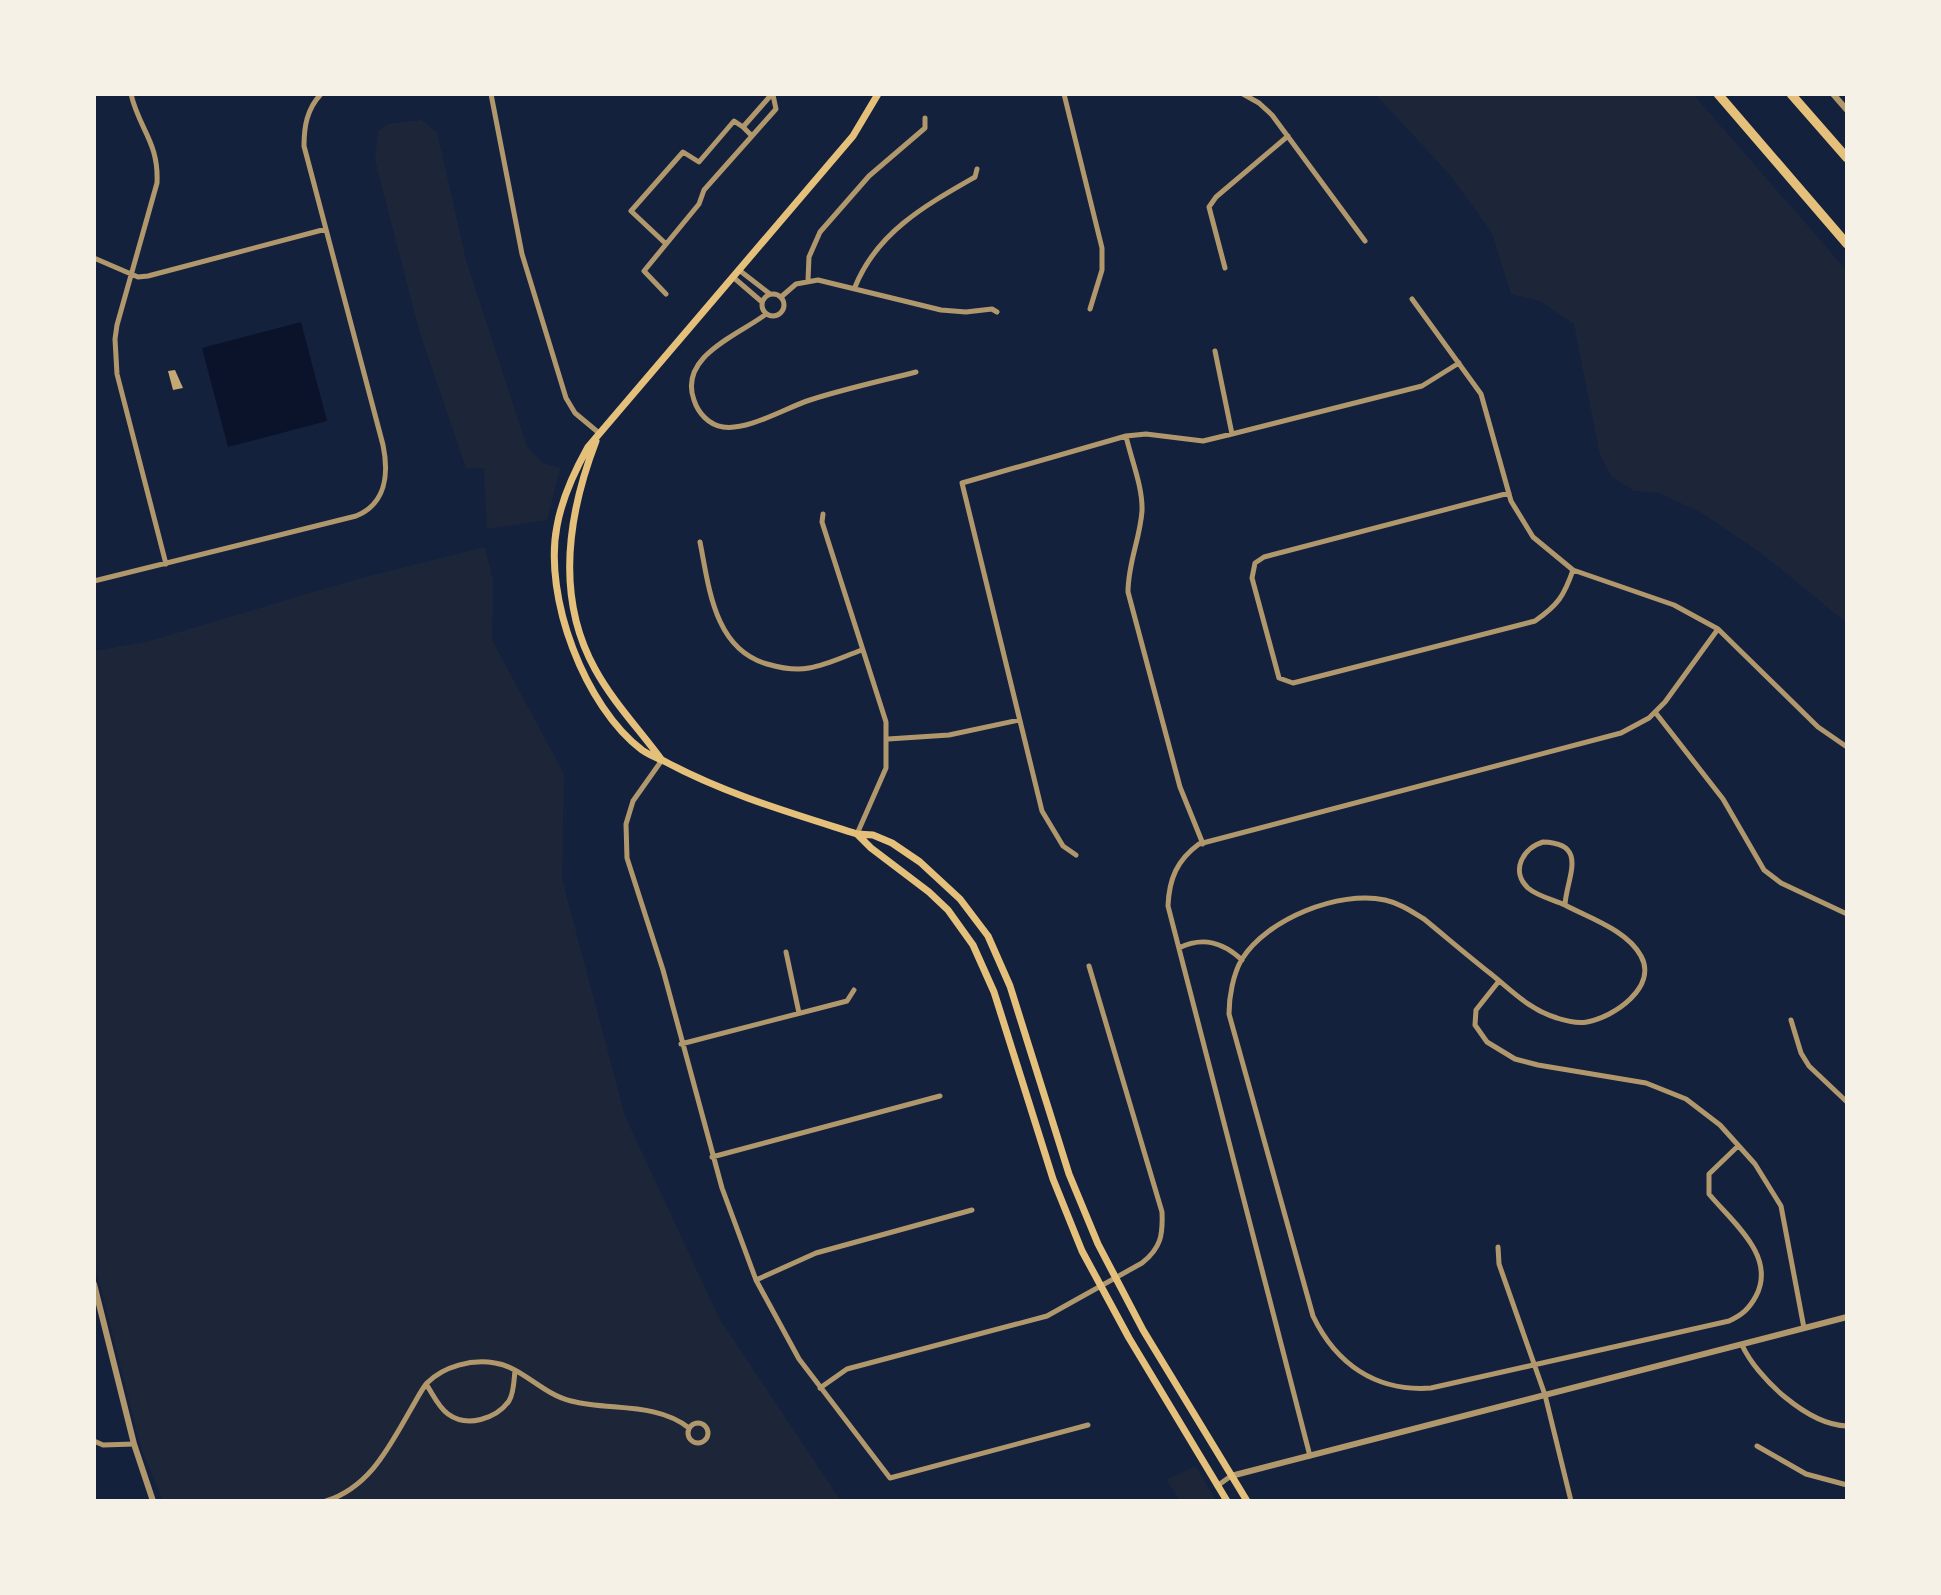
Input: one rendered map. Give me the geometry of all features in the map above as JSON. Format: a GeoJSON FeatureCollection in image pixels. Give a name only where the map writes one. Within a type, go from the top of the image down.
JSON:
{"type":"FeatureCollection","features":[{"type":"Feature","properties":{"kind":"highway"},"geometry":{"type":"LineString","coordinates":[[1718,94],[1847,244]]}},
{"type":"Feature","properties":{"kind":"highway"},"geometry":{"type":"LineString","coordinates":[[1791,94],[1847,158]]}},
{"type":"Feature","properties":{"kind":"main road"},"geometry":{"type":"LineString","coordinates":[[878,94],[853,136],[599,433],[575,470],[556,527],[555,556],[562,616],[572,648],[590,687],[636,745],[712,786],[892,843],[920,862],[960,899],[988,936],[1010,986],[1069,1174],[1098,1244],[1143,1330],[1247,1501]]}},
{"type":"Feature","properties":{"kind":"main road"},"geometry":{"type":"LineString","coordinates":[[599,433],[576,500],[570,528],[574,608],[593,666],[621,709],[662,760]]}},
{"type":"Feature","properties":{"kind":"main road"},"geometry":{"type":"LineString","coordinates":[[857,834],[948,910],[973,945],[994,992],[1053,1179],[1082,1251],[1227,1501]]}},
{"type":"Feature","properties":{"kind":"street"},"geometry":{"type":"LineString","coordinates":[[131,94],[154,146],[158,164],[157,183],[115,339],[117,374],[166,564]]}},
{"type":"Feature","properties":{"kind":"street"},"geometry":{"type":"LineString","coordinates":[[94,581],[356,516],[367,512],[380,496],[385,483],[386,459],[304,146],[304,127],[313,103],[321,94]]}},
{"type":"Feature","properties":{"kind":"street"},"geometry":{"type":"LineString","coordinates":[[491,94],[522,254],[566,398],[575,413],[599,433]]}},
{"type":"Feature","properties":{"kind":"street"},"geometry":{"type":"LineString","coordinates":[[743,127],[772,94]]}},
{"type":"Feature","properties":{"kind":"street"},"geometry":{"type":"LineString","coordinates":[[666,294],[644,271],[699,204],[704,190],[776,109],[772,94]]}},
{"type":"Feature","properties":{"kind":"street"},"geometry":{"type":"LineString","coordinates":[[1064,94],[1102,248],[1102,270],[1090,309]]}},
{"type":"Feature","properties":{"kind":"street"},"geometry":{"type":"LineString","coordinates":[[1243,94],[1259,103],[1288,136],[1365,241]]}},
{"type":"Feature","properties":{"kind":"street"},"geometry":{"type":"LineString","coordinates":[[1833,94],[1847,110]]}},
{"type":"Feature","properties":{"kind":"street"},"geometry":{"type":"LineString","coordinates":[[808,280],[809,257],[820,232],[869,176],[925,128],[925,118]]}},
{"type":"Feature","properties":{"kind":"street"},"geometry":{"type":"LineString","coordinates":[[665,243],[631,211],[683,152],[699,162],[734,121],[752,136]]}},
{"type":"Feature","properties":{"kind":"street"},"geometry":{"type":"LineString","coordinates":[[1225,268],[1209,207],[1216,197],[1288,136]]}},
{"type":"Feature","properties":{"kind":"street"},"geometry":{"type":"LineString","coordinates":[[855,287],[864,266],[897,228],[927,204],[975,177],[977,169]]}},
{"type":"Feature","properties":{"kind":"street"},"geometry":{"type":"LineString","coordinates":[[94,258],[138,277],[148,276],[326,229]]}},
{"type":"Feature","properties":{"kind":"street"},"geometry":{"type":"LineString","coordinates":[[739,270],[770,294],[781,297]]}},
{"type":"Feature","properties":{"kind":"street"},"geometry":{"type":"LineString","coordinates":[[733,277],[762,302]]}},
{"type":"Feature","properties":{"kind":"street"},"geometry":{"type":"LineString","coordinates":[[781,297],[796,284],[808,280],[855,287],[941,310],[966,312],[992,309],[997,312]]}},
{"type":"Feature","properties":{"kind":"street"},"geometry":{"type":"LineString","coordinates":[[770,294],[762,302],[766,314],[776,316],[782,311],[784,304],[781,297]]}},
{"type":"Feature","properties":{"kind":"street"},"geometry":{"type":"LineString","coordinates":[[1412,299],[1481,394],[1509,493],[1533,537],[1573,570],[1674,605],[1718,629],[1818,727],[1847,747]]}},
{"type":"Feature","properties":{"kind":"street"},"geometry":{"type":"LineString","coordinates":[[766,314],[700,360],[693,376],[692,394],[697,408],[709,422],[722,427],[739,427],[809,400],[916,372]]}},
{"type":"Feature","properties":{"kind":"street"},"geometry":{"type":"LineString","coordinates":[[1215,351],[1232,434]]}},
{"type":"Feature","properties":{"kind":"street"},"geometry":{"type":"LineString","coordinates":[[1076,855],[1063,846],[1042,811],[962,483],[1126,436],[1146,434],[1203,441],[1232,434],[1422,386],[1459,363]]}},
{"type":"Feature","properties":{"kind":"street"},"geometry":{"type":"LineString","coordinates":[[1126,436],[1142,506],[1140,529],[1128,569],[1128,592],[1180,787],[1203,844]]}},
{"type":"Feature","properties":{"kind":"street"},"geometry":{"type":"LineString","coordinates":[[1509,493],[1264,557],[1255,563],[1252,578],[1279,678],[1293,683],[1535,621],[1554,609],[1564,594],[1573,570]]}},
{"type":"Feature","properties":{"kind":"street"},"geometry":{"type":"LineString","coordinates":[[823,514],[822,522],[886,722],[888,739],[886,768],[857,834]]}},
{"type":"Feature","properties":{"kind":"street"},"geometry":{"type":"LineString","coordinates":[[700,542],[714,608],[721,625],[739,650],[761,663],[783,669],[809,668],[862,650]]}},
{"type":"Feature","properties":{"kind":"street"},"geometry":{"type":"LineString","coordinates":[[1310,1456],[1168,906],[1169,885],[1175,870],[1188,852],[1203,844],[1621,733],[1649,718],[1665,702],[1718,629]]}},
{"type":"Feature","properties":{"kind":"street"},"geometry":{"type":"LineString","coordinates":[[1655,712],[1723,799],[1764,870],[1781,883],[1847,914]]}},
{"type":"Feature","properties":{"kind":"street"},"geometry":{"type":"LineString","coordinates":[[888,739],[949,735],[1019,720]]}},
{"type":"Feature","properties":{"kind":"street"},"geometry":{"type":"LineString","coordinates":[[662,760],[633,801],[626,824],[627,858],[663,970],[712,1157],[756,1280],[799,1359],[882,1471],[895,1478],[1088,1425]]}},
{"type":"Feature","properties":{"kind":"street"},"geometry":{"type":"LineString","coordinates":[[1565,905],[1565,895],[1573,875],[1572,858],[1560,845],[1552,842],[1535,844],[1521,860],[1522,879],[1534,892],[1629,940],[1645,967],[1645,977],[1639,990],[1626,1003],[1595,1020],[1575,1023],[1533,1009],[1424,919],[1405,907],[1383,900],[1354,898],[1319,905],[1262,937],[1242,960],[1236,974],[1229,1014],[1313,1316],[1323,1337],[1359,1374],[1382,1384],[1416,1389],[1729,1321],[1749,1308],[1761,1287],[1761,1262],[1757,1250],[1709,1194],[1709,1174],[1738,1146]]}},
{"type":"Feature","properties":{"kind":"street"},"geometry":{"type":"LineString","coordinates":[[1179,948],[1203,941],[1213,942],[1229,948],[1242,960]]}},
{"type":"Feature","properties":{"kind":"street"},"geometry":{"type":"LineString","coordinates":[[786,952],[799,1013]]}},
{"type":"Feature","properties":{"kind":"street"},"geometry":{"type":"LineString","coordinates":[[820,1388],[847,1369],[1047,1316],[1117,1279],[1152,1255],[1161,1241],[1162,1212],[1089,966]]}},
{"type":"Feature","properties":{"kind":"street"},"geometry":{"type":"LineString","coordinates":[[1499,981],[1476,1010],[1475,1025],[1487,1042],[1515,1059],[1646,1083],[1672,1094],[1702,1109],[1755,1164],[1781,1206],[1804,1328]]}},
{"type":"Feature","properties":{"kind":"street"},"geometry":{"type":"LineString","coordinates":[[681,1044],[847,1001],[854,990]]}},
{"type":"Feature","properties":{"kind":"street"},"geometry":{"type":"LineString","coordinates":[[1791,1020],[1801,1053],[1809,1066],[1847,1102]]}},
{"type":"Feature","properties":{"kind":"street"},"geometry":{"type":"LineString","coordinates":[[712,1157],[940,1096]]}},
{"type":"Feature","properties":{"kind":"street"},"geometry":{"type":"LineString","coordinates":[[756,1280],[816,1253],[972,1210]]}},
{"type":"Feature","properties":{"kind":"street"},"geometry":{"type":"LineString","coordinates":[[1498,1247],[1499,1264],[1545,1395],[1571,1501]]}},
{"type":"Feature","properties":{"kind":"street"},"geometry":{"type":"LineString","coordinates":[[94,1284],[134,1444],[153,1501]]}},
{"type":"Feature","properties":{"kind":"street"},"geometry":{"type":"LineString","coordinates":[[1217,1486],[1231,1476],[1847,1317]]}},
{"type":"Feature","properties":{"kind":"street"},"geometry":{"type":"LineString","coordinates":[[1742,1345],[1771,1386],[1812,1414],[1847,1426]]}},
{"type":"Feature","properties":{"kind":"street"},"geometry":{"type":"LineString","coordinates":[[326,1501],[353,1488],[371,1473],[426,1384],[449,1368],[472,1362],[493,1362],[515,1370],[558,1398],[602,1407],[644,1410],[680,1421],[689,1428]]}},
{"type":"Feature","properties":{"kind":"street"},"geometry":{"type":"LineString","coordinates":[[426,1384],[448,1414],[464,1420],[486,1419],[511,1398],[515,1370]]}},
{"type":"Feature","properties":{"kind":"street"},"geometry":{"type":"LineString","coordinates":[[694,1424],[703,1424],[708,1431],[707,1438],[702,1443],[692,1441],[688,1435],[689,1428],[694,1424]]}},
{"type":"Feature","properties":{"kind":"street"},"geometry":{"type":"LineString","coordinates":[[94,1441],[103,1445],[134,1444]]}},
{"type":"Feature","properties":{"kind":"street"},"geometry":{"type":"LineString","coordinates":[[1757,1446],[1806,1474],[1847,1485]]}},
{"type":"Feature","properties":{"kind":"shaded area"},"geometry":{"type":"Polygon","coordinates":[[[1375,94],[1693,94],[1847,271],[1847,623],[1761,553],[1702,513],[1659,493],[1634,491],[1611,476],[1600,455],[1574,324],[1540,301],[1511,294],[1492,233],[1450,175],[1375,94]]]}},
{"type":"Feature","properties":{"kind":"shaded area"},"geometry":{"type":"Polygon","coordinates":[[[421,120],[437,132],[466,260],[527,447],[543,463],[560,468],[547,520],[487,529],[484,468],[466,468],[419,330],[375,160],[378,131],[388,124],[421,120]]]}},
{"type":"Feature","properties":{"kind":"shaded area"},"geometry":{"type":"Polygon","coordinates":[[[301,322],[327,421],[228,447],[202,348],[301,322]]]}},
{"type":"Feature","properties":{"kind":"shaded area"},"geometry":{"type":"Polygon","coordinates":[[[485,547],[493,581],[492,640],[564,774],[562,879],[625,1116],[719,1318],[841,1501],[163,1501],[141,1448],[94,1260],[94,651],[146,642],[354,580],[485,547]]]}},
{"type":"Feature","properties":{"kind":"shaded area"},"geometry":{"type":"Polygon","coordinates":[[[1196,1466],[1216,1501],[1181,1501],[1166,1480],[1196,1466]]]}},
{"type":"Feature","properties":{"kind":"building"},"geometry":{"type":"Polygon","coordinates":[[[175,370],[183,388],[173,390],[168,371],[175,370]]]}}]}
